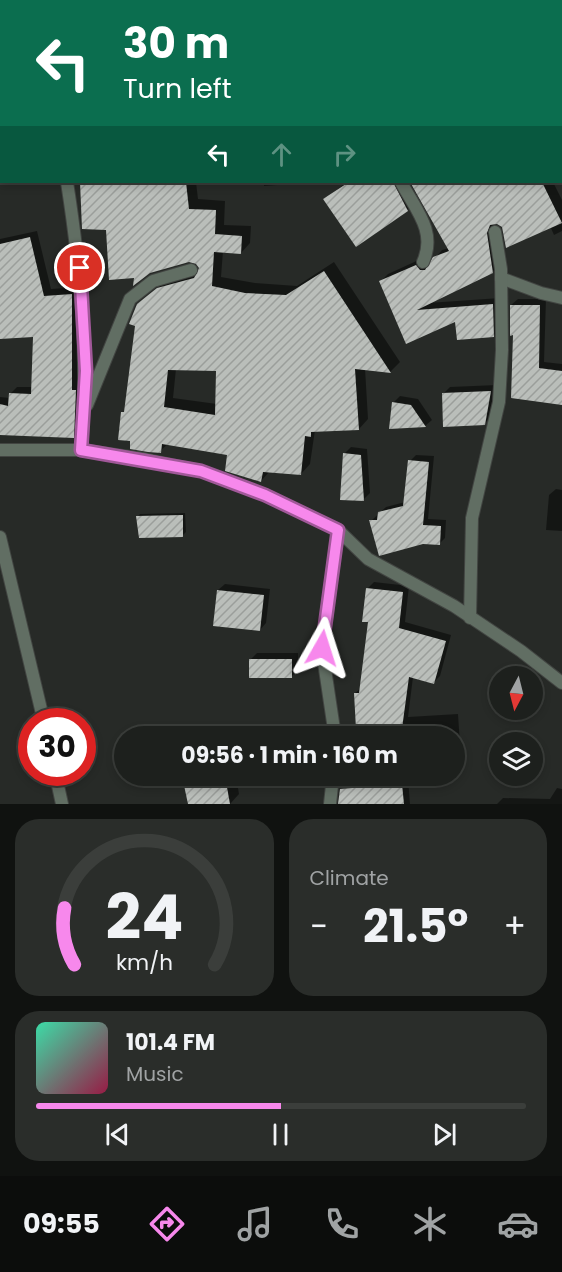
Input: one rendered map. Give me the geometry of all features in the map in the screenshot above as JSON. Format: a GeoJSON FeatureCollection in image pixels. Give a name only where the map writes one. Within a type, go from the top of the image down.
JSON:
{"type":"FeatureCollection","features":[{"type":"Feature","properties":{"kind":"street"},"geometry":{"type":"LineString","coordinates":[[67,183],[82,290],[86,371],[81,450]]}},
{"type":"Feature","properties":{"kind":"street"},"geometry":{"type":"LineString","coordinates":[[402,183],[428,230],[429,248],[423,262]]}},
{"type":"Feature","properties":{"kind":"street"},"geometry":{"type":"LineString","coordinates":[[470,618],[472,518],[499,402],[502,350],[501,278],[495,232]]}},
{"type":"Feature","properties":{"kind":"street"},"geometry":{"type":"LineString","coordinates":[[84,411],[130,299],[142,287],[153,281],[191,270]]}},
{"type":"Feature","properties":{"kind":"street"},"geometry":{"type":"LineString","coordinates":[[501,278],[541,293],[562,297]]}},
{"type":"Feature","properties":{"kind":"street"},"geometry":{"type":"LineString","coordinates":[[0,450],[81,450],[201,471],[265,495],[338,530],[368,559],[470,618],[521,651],[562,683]]}},
{"type":"Feature","properties":{"kind":"street"},"geometry":{"type":"LineString","coordinates":[[334,726],[322,648],[338,530]]}},
{"type":"Feature","properties":{"kind":"street"},"geometry":{"type":"LineString","coordinates":[[0,537],[41,708]]}},
{"type":"Feature","properties":{"kind":"street"},"geometry":{"type":"LineString","coordinates":[[58,786],[62,804]]}},
{"type":"Feature","properties":{"kind":"street"},"geometry":{"type":"LineString","coordinates":[[330,804],[332,786]]}},
{"type":"Feature","properties":{"kind":"building"},"geometry":{"type":"Polygon","coordinates":[[[80,183],[186,183],[189,209],[216,210],[215,234],[242,236],[241,254],[214,252],[212,286],[245,293],[286,295],[324,271],[391,373],[355,369],[359,430],[311,432],[311,437],[305,436],[301,475],[263,472],[261,482],[225,471],[227,455],[162,444],[161,453],[148,452],[130,449],[130,441],[118,440],[121,412],[124,412],[135,326],[129,324],[137,304],[157,288],[194,278],[199,268],[196,264],[189,262],[150,273],[133,286],[134,278],[109,280],[106,230],[82,229],[80,183]],[[168,370],[164,407],[215,415],[216,371],[168,370]]]}},
{"type":"Feature","properties":{"kind":"building"},"geometry":{"type":"Polygon","coordinates":[[[347,183],[394,183],[408,211],[356,247],[323,199],[347,183]]]}},
{"type":"Feature","properties":{"kind":"building"},"geometry":{"type":"Polygon","coordinates":[[[411,183],[542,183],[562,223],[506,248],[502,227],[497,224],[490,225],[487,233],[493,273],[417,310],[493,304],[494,337],[457,340],[455,322],[406,344],[379,281],[416,265],[420,270],[425,270],[433,257],[449,251],[411,183]]]}},
{"type":"Feature","properties":{"kind":"building"},"geometry":{"type":"Polygon","coordinates":[[[30,237],[44,296],[72,294],[72,390],[76,390],[74,438],[0,435],[0,404],[8,406],[9,393],[31,394],[33,337],[0,339],[0,244],[30,237]]]}},
{"type":"Feature","properties":{"kind":"building"},"geometry":{"type":"Polygon","coordinates":[[[510,305],[540,305],[539,368],[562,371],[562,405],[511,398],[513,335],[510,336],[510,305]]]}},
{"type":"Feature","properties":{"kind":"building"},"geometry":{"type":"Polygon","coordinates":[[[491,391],[485,425],[443,427],[442,393],[491,391]]]}},
{"type":"Feature","properties":{"kind":"building"},"geometry":{"type":"Polygon","coordinates":[[[392,402],[411,405],[426,427],[389,429],[392,402]]]}},
{"type":"Feature","properties":{"kind":"building"},"geometry":{"type":"Polygon","coordinates":[[[343,453],[361,455],[364,501],[340,500],[343,453]]]}},
{"type":"Feature","properties":{"kind":"building"},"geometry":{"type":"Polygon","coordinates":[[[408,460],[429,462],[423,525],[441,526],[440,545],[423,544],[379,556],[369,520],[377,520],[378,512],[403,506],[408,460]]]}},
{"type":"Feature","properties":{"kind":"building"},"geometry":{"type":"Polygon","coordinates":[[[183,515],[183,537],[139,538],[136,516],[183,515]]]}},
{"type":"Feature","properties":{"kind":"building"},"geometry":{"type":"Polygon","coordinates":[[[366,588],[403,592],[399,628],[446,641],[434,684],[409,677],[402,726],[356,726],[354,693],[359,693],[368,622],[362,622],[366,588]]]}},
{"type":"Feature","properties":{"kind":"building"},"geometry":{"type":"Polygon","coordinates":[[[217,590],[264,595],[260,631],[213,626],[217,590]]]}},
{"type":"Feature","properties":{"kind":"building"},"geometry":{"type":"Polygon","coordinates":[[[249,659],[292,659],[292,678],[249,678],[249,659]]]}},
{"type":"Feature","properties":{"kind":"building"},"geometry":{"type":"Polygon","coordinates":[[[184,786],[227,786],[230,804],[188,804],[184,786]]]}},
{"type":"Feature","properties":{"kind":"building"},"geometry":{"type":"Polygon","coordinates":[[[402,786],[404,804],[338,804],[340,789],[402,786]]]}},
{"type":"Feature","properties":{"kind":"route"},"geometry":{"type":"LineString","coordinates":[[80,268],[86,371],[81,450],[143,459],[201,471],[265,495],[338,530],[322,648]]}}]}
